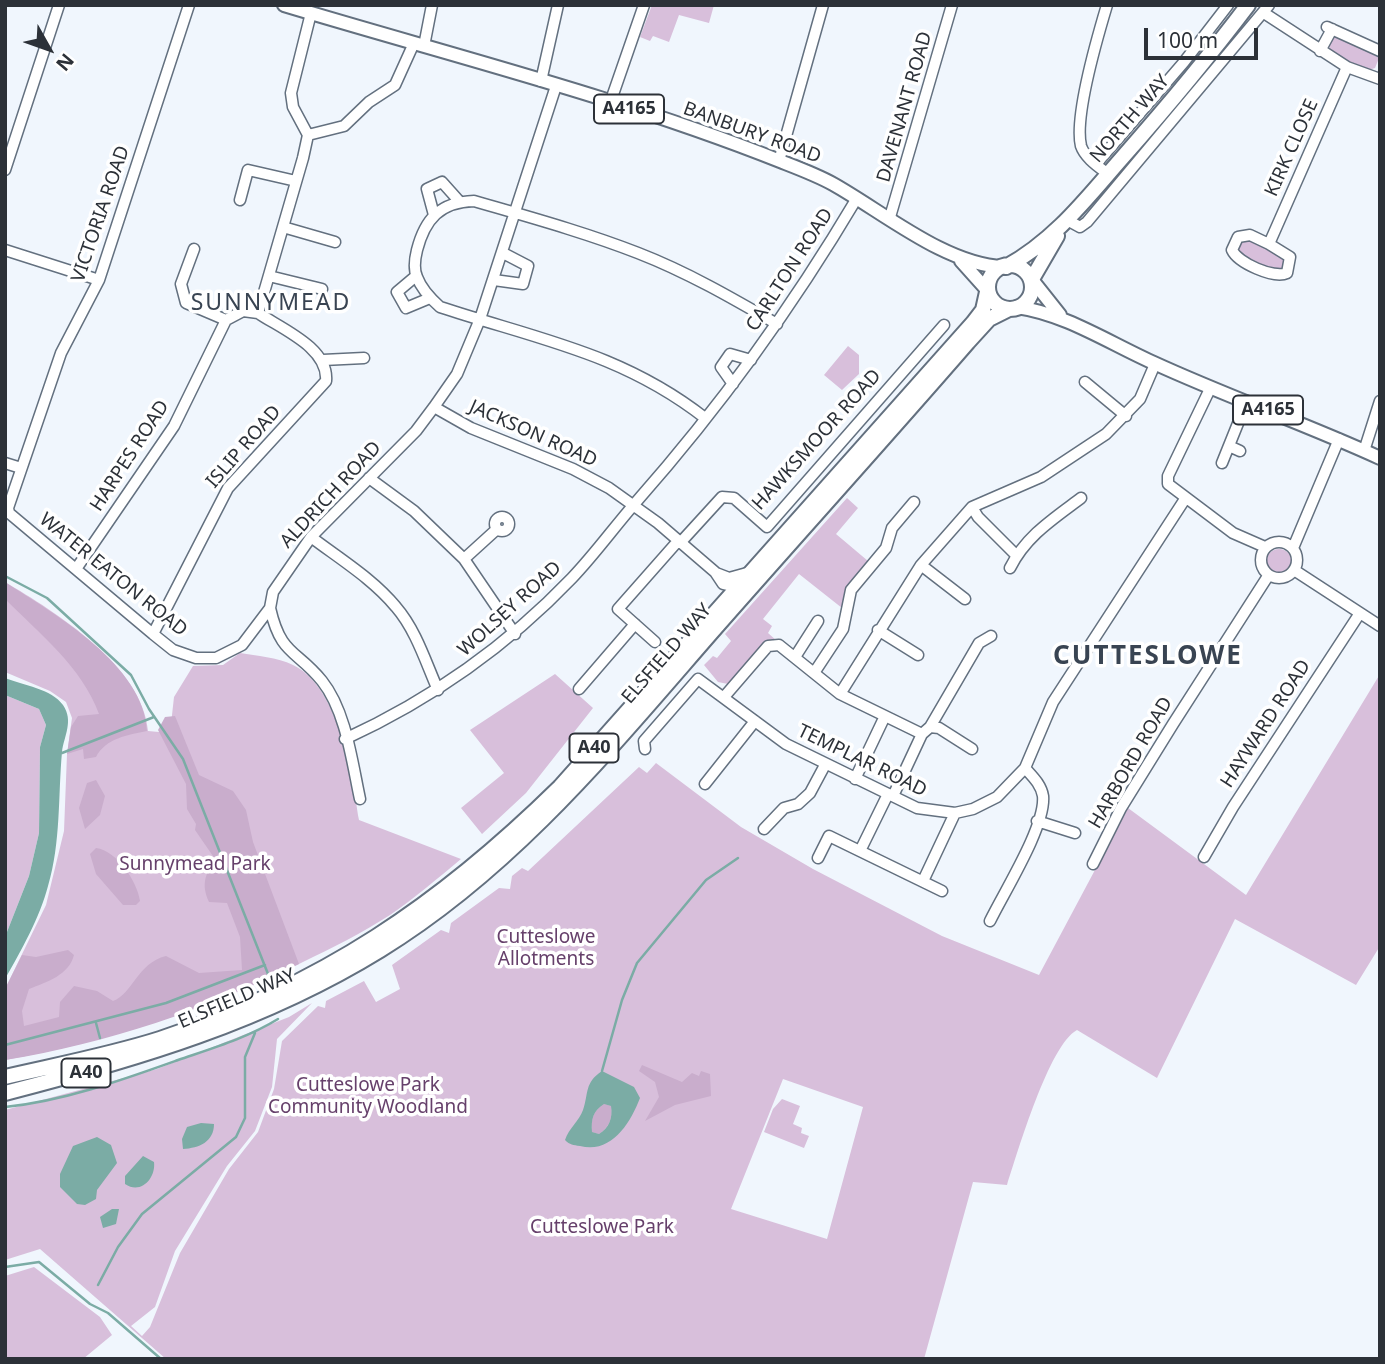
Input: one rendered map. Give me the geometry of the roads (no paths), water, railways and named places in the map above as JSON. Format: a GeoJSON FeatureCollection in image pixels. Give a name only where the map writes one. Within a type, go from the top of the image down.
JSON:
{"type":"FeatureCollection","features":[{"type":"Feature","properties":{"kind":"highway","name":"NORTH WAY"},"geometry":{"type":"LineString","coordinates":[[1032,280],[1102,169],[1189,80],[1248,5]]}},
{"type":"Feature","properties":{"kind":"highway","name":"NORTH WAY"},"geometry":{"type":"LineString","coordinates":[[1004,267],[1025,256],[1067,222]]}},
{"type":"Feature","properties":{"kind":"highway"},"geometry":{"type":"LineString","coordinates":[[1004,267],[1022,270],[1032,280],[1028,297],[1013,308],[995,304],[987,291],[989,280],[1004,267]]}},
{"type":"Feature","properties":{"kind":"highway","name":"ELSFIELD WAY"},"geometry":{"type":"LineString","coordinates":[[161,1045],[290,985],[371,942],[439,895],[513,832],[560,787],[973,323],[983,310],[987,291]]}},
{"type":"Feature","properties":{"kind":"highway","name":"ELSFIELD WAY"},"geometry":{"type":"LineString","coordinates":[[161,1045],[224,1029],[296,996],[378,951],[471,885],[522,842],[569,794],[989,319],[1013,308]]}},
{"type":"Feature","properties":{"kind":"highway","name":"A40"},"geometry":{"type":"LineString","coordinates":[[5,1077],[161,1045]]}},
{"type":"Feature","properties":{"kind":"highway","name":"A40"},"geometry":{"type":"LineString","coordinates":[[6,1093],[161,1045]]}},
{"type":"Feature","properties":{"kind":"main road","name":"BANBURY ROAD"},"geometry":{"type":"LineString","coordinates":[[284,5],[541,81],[779,161],[831,183],[952,254],[981,265],[1004,267]]}},
{"type":"Feature","properties":{"kind":"main road","name":"BANBURY ROAD"},"geometry":{"type":"LineString","coordinates":[[952,254],[987,291]]}},
{"type":"Feature","properties":{"kind":"main road","name":"A4165"},"geometry":{"type":"LineString","coordinates":[[1032,280],[1044,299],[1065,320]]}},
{"type":"Feature","properties":{"kind":"main road","name":"A4165"},"geometry":{"type":"LineString","coordinates":[[1013,308],[1041,311],[1065,320],[1155,364],[1380,458]]}},
{"type":"Feature","properties":{"kind":"street"},"geometry":{"type":"LineString","coordinates":[[5,170],[60,5]]}},
{"type":"Feature","properties":{"kind":"street","name":"VICTORIA ROAD"},"geometry":{"type":"LineString","coordinates":[[8,508],[61,353],[99,280],[189,5]]}},
{"type":"Feature","properties":{"kind":"street"},"geometry":{"type":"LineString","coordinates":[[308,135],[344,127],[369,102],[395,85],[419,45],[432,5]]}},
{"type":"Feature","properties":{"kind":"street"},"geometry":{"type":"LineString","coordinates":[[541,81],[558,5]]}},
{"type":"Feature","properties":{"kind":"street"},"geometry":{"type":"LineString","coordinates":[[610,103],[643,5]]}},
{"type":"Feature","properties":{"kind":"street"},"geometry":{"type":"LineString","coordinates":[[779,161],[823,5]]}},
{"type":"Feature","properties":{"kind":"street","name":"DAVENANT ROAD"},"geometry":{"type":"LineString","coordinates":[[890,217],[952,5]]}},
{"type":"Feature","properties":{"kind":"street"},"geometry":{"type":"LineString","coordinates":[[1107,5],[1088,72],[1081,142],[1086,154],[1102,169],[1228,5]]}},
{"type":"Feature","properties":{"kind":"street"},"geometry":{"type":"LineString","coordinates":[[1067,222],[1080,227],[1087,222],[1266,9],[1320,51],[1347,67],[1379,76]]}},
{"type":"Feature","properties":{"kind":"street"},"geometry":{"type":"LineString","coordinates":[[258,313],[308,135],[293,107],[291,93],[311,13]]}},
{"type":"Feature","properties":{"kind":"street"},"geometry":{"type":"LineString","coordinates":[[1320,51],[1330,28],[1380,51]]}},
{"type":"Feature","properties":{"kind":"street","name":"KIRK CLOSE"},"geometry":{"type":"LineString","coordinates":[[1269,244],[1347,67]]}},
{"type":"Feature","properties":{"kind":"street","name":"ALDRICH ROAD"},"geometry":{"type":"LineString","coordinates":[[242,645],[270,608],[273,592],[311,537],[434,407],[457,374],[494,280],[556,86]]}},
{"type":"Feature","properties":{"kind":"street"},"geometry":{"type":"LineString","coordinates":[[240,200],[248,170],[296,181]]}},
{"type":"Feature","properties":{"kind":"street"},"geometry":{"type":"LineString","coordinates":[[434,215],[427,190],[442,182],[459,201]]}},
{"type":"Feature","properties":{"kind":"street","name":"CARLTON ROAD"},"geometry":{"type":"LineString","coordinates":[[668,466],[778,324],[858,198]]}},
{"type":"Feature","properties":{"kind":"street"},"geometry":{"type":"LineString","coordinates":[[705,418],[657,384],[614,363],[440,307],[430,298],[416,276],[415,260],[424,226],[434,215],[459,201],[474,201],[575,229],[639,253],[715,288],[778,324]]}},
{"type":"Feature","properties":{"kind":"street"},"geometry":{"type":"LineString","coordinates":[[283,227],[335,242]]}},
{"type":"Feature","properties":{"kind":"street"},"geometry":{"type":"LineString","coordinates":[[1244,235],[1269,244],[1290,257],[1287,273],[1278,276],[1237,259],[1232,250],[1238,237],[1244,235]]}},
{"type":"Feature","properties":{"kind":"street"},"geometry":{"type":"LineString","coordinates":[[194,249],[181,284],[186,303],[226,320],[243,311],[258,313],[323,360],[364,358]]}},
{"type":"Feature","properties":{"kind":"street"},"geometry":{"type":"LineString","coordinates":[[5,250],[99,280]]}},
{"type":"Feature","properties":{"kind":"street"},"geometry":{"type":"LineString","coordinates":[[494,280],[523,284],[527,275],[528,267],[503,253]]}},
{"type":"Feature","properties":{"kind":"street"},"geometry":{"type":"LineString","coordinates":[[269,276],[322,289]]}},
{"type":"Feature","properties":{"kind":"street"},"geometry":{"type":"LineString","coordinates":[[416,276],[397,292],[406,308],[430,298]]}},
{"type":"Feature","properties":{"kind":"street","name":"HARPES ROAD"},"geometry":{"type":"LineString","coordinates":[[76,569],[174,426],[226,320]]}},
{"type":"Feature","properties":{"kind":"street","name":"HAWKSMOOR ROAD"},"geometry":{"type":"LineString","coordinates":[[679,542],[722,497],[734,498],[766,527],[944,325]]}},
{"type":"Feature","properties":{"kind":"street","name":"CARLTON ROAD"},"geometry":{"type":"LineString","coordinates":[[733,384],[721,367],[730,354],[751,360]]}},
{"type":"Feature","properties":{"kind":"street","name":"ISLIP ROAD"},"geometry":{"type":"LineString","coordinates":[[153,634],[219,501],[326,380],[327,368],[323,360]]}},
{"type":"Feature","properties":{"kind":"street"},"geometry":{"type":"LineString","coordinates":[[840,694],[921,565],[972,507],[1041,477],[1106,433],[1126,416],[1140,399],[1155,364]]}},
{"type":"Feature","properties":{"kind":"street"},"geometry":{"type":"LineString","coordinates":[[1085,382],[1126,416]]}},
{"type":"Feature","properties":{"kind":"street"},"geometry":{"type":"LineString","coordinates":[[1208,395],[1168,477],[1172,489],[1244,539],[1265,547],[1278,542],[1293,548]]}},
{"type":"Feature","properties":{"kind":"street"},"geometry":{"type":"LineString","coordinates":[[1222,463],[1247,401]]}},
{"type":"Feature","properties":{"kind":"street"},"geometry":{"type":"LineString","coordinates":[[1364,451],[1380,401]]}},
{"type":"Feature","properties":{"kind":"street","name":"JACKSON ROAD"},"geometry":{"type":"LineString","coordinates":[[434,407],[471,428],[573,469],[634,504],[715,572],[723,583],[736,588]]}},
{"type":"Feature","properties":{"kind":"street"},"geometry":{"type":"LineString","coordinates":[[1265,547],[1260,562],[1268,576],[1283,578],[1294,570],[1297,558],[1293,548],[1339,439]]}},
{"type":"Feature","properties":{"kind":"street"},"geometry":{"type":"LineString","coordinates":[[1229,446],[1240,451]]}},
{"type":"Feature","properties":{"kind":"street"},"geometry":{"type":"LineString","coordinates":[[5,463],[21,468]]}},
{"type":"Feature","properties":{"kind":"street","name":"WOLSEY ROAD"},"geometry":{"type":"LineString","coordinates":[[345,738],[387,720],[438,690],[514,634],[574,576],[668,466]]}},
{"type":"Feature","properties":{"kind":"street"},"geometry":{"type":"LineString","coordinates":[[369,478],[414,510],[464,559],[514,634]]}},
{"type":"Feature","properties":{"kind":"street"},"geometry":{"type":"LineString","coordinates":[[1010,568],[1016,555],[1041,527],[1081,498]]}},
{"type":"Feature","properties":{"kind":"street","name":"TEMPLAR ROAD"},"geometry":{"type":"LineString","coordinates":[[645,749],[644,741],[698,680],[710,686],[786,744],[825,765],[917,808],[955,813],[973,809],[997,797],[1025,768],[1053,702],[1185,499]]}},
{"type":"Feature","properties":{"kind":"street"},"geometry":{"type":"LineString","coordinates":[[814,673],[843,629],[851,590],[886,548],[892,528],[914,502]]}},
{"type":"Feature","properties":{"kind":"street"},"geometry":{"type":"LineString","coordinates":[[972,507],[978,517],[1016,555]]}},
{"type":"Feature","properties":{"kind":"street","name":"WATER EATON ROAD"},"geometry":{"type":"LineString","coordinates":[[8,508],[9,513],[173,650],[196,658],[216,658],[242,645]]}},
{"type":"Feature","properties":{"kind":"street"},"geometry":{"type":"LineString","coordinates":[[464,559],[497,529]]}},
{"type":"Feature","properties":{"kind":"street"},"geometry":{"type":"LineString","coordinates":[[311,537],[360,573],[397,608],[412,631],[438,690]]}},
{"type":"Feature","properties":{"kind":"street"},"geometry":{"type":"LineString","coordinates":[[655,642],[618,609],[679,542]]}},
{"type":"Feature","properties":{"kind":"street"},"geometry":{"type":"LineString","coordinates":[[921,565],[965,599]]}},
{"type":"Feature","properties":{"kind":"street"},"geometry":{"type":"LineString","coordinates":[[1294,570],[1380,626]]}},
{"type":"Feature","properties":{"kind":"street"},"geometry":{"type":"LineString","coordinates":[[715,572],[729,578],[750,572]]}},
{"type":"Feature","properties":{"kind":"street","name":"HARBORD ROAD"},"geometry":{"type":"LineString","coordinates":[[1093,863],[1121,808],[1268,576]]}},
{"type":"Feature","properties":{"kind":"street"},"geometry":{"type":"LineString","coordinates":[[736,588],[752,587]]}},
{"type":"Feature","properties":{"kind":"street"},"geometry":{"type":"LineString","coordinates":[[270,608],[276,632],[292,655],[321,680],[334,701],[360,799]]}},
{"type":"Feature","properties":{"kind":"street","name":"HAYWARD ROAD"},"geometry":{"type":"LineString","coordinates":[[1204,857],[1233,807],[1360,613]]}},
{"type":"Feature","properties":{"kind":"street"},"geometry":{"type":"LineString","coordinates":[[795,657],[818,621]]}},
{"type":"Feature","properties":{"kind":"street"},"geometry":{"type":"LineString","coordinates":[[579,689],[635,624]]}},
{"type":"Feature","properties":{"kind":"street"},"geometry":{"type":"LineString","coordinates":[[878,630],[918,655]]}},
{"type":"Feature","properties":{"kind":"street"},"geometry":{"type":"LineString","coordinates":[[860,851],[926,731],[979,643],[991,636]]}},
{"type":"Feature","properties":{"kind":"street"},"geometry":{"type":"LineString","coordinates":[[724,697],[768,646],[779,645],[840,694],[885,716],[926,731],[939,728],[972,750]]}},
{"type":"Feature","properties":{"kind":"street"},"geometry":{"type":"LineString","coordinates":[[855,779],[885,716]]}},
{"type":"Feature","properties":{"kind":"street"},"geometry":{"type":"LineString","coordinates":[[705,784],[755,721]]}},
{"type":"Feature","properties":{"kind":"street"},"geometry":{"type":"LineString","coordinates":[[764,829],[784,808],[798,804],[810,793],[825,765]]}},
{"type":"Feature","properties":{"kind":"street"},"geometry":{"type":"LineString","coordinates":[[990,921],[1013,873],[1024,859],[1037,821],[1042,793],[1025,768]]}},
{"type":"Feature","properties":{"kind":"street"},"geometry":{"type":"LineString","coordinates":[[923,881],[955,813]]}},
{"type":"Feature","properties":{"kind":"street"},"geometry":{"type":"LineString","coordinates":[[1037,821],[1075,832]]}},
{"type":"Feature","properties":{"kind":"street"},"geometry":{"type":"LineString","coordinates":[[818,858],[829,836],[942,891]]}},
{"type":"Feature","properties":{"kind":"waterway"},"geometry":{"type":"LineString","coordinates":[[5,576],[47,598],[131,675],[149,709],[183,759],[270,979]]}},
{"type":"Feature","properties":{"kind":"waterway"},"geometry":{"type":"LineString","coordinates":[[62,753],[154,717]]}},
{"type":"Feature","properties":{"kind":"waterway"},"geometry":{"type":"LineString","coordinates":[[602,1071],[622,1000],[637,963],[706,880],[738,858]]}},
{"type":"Feature","properties":{"kind":"waterway"},"geometry":{"type":"LineString","coordinates":[[5,1045],[166,1003],[265,965]]}},
{"type":"Feature","properties":{"kind":"waterway"},"geometry":{"type":"LineString","coordinates":[[5,1107],[71,1095],[114,1082],[230,1042],[278,1019]]}},
{"type":"Feature","properties":{"kind":"waterway"},"geometry":{"type":"LineString","coordinates":[[96,1023],[100,1038]]}},
{"type":"Feature","properties":{"kind":"waterway"},"geometry":{"type":"LineString","coordinates":[[98,1285],[118,1247],[142,1214],[236,1137],[245,1118],[245,1057],[255,1033]]}},
{"type":"Feature","properties":{"kind":"waterway"},"geometry":{"type":"LineString","coordinates":[[5,1267],[39,1262],[90,1304],[108,1313],[161,1359]]}},
{"type":"Feature","properties":{"kind":"district","name":"SUNNYMEAD"},"geometry":{"type":"Point","coordinates":[271,303]}},
{"type":"Feature","properties":{"kind":"district","name":"CUTTESLOWE"},"geometry":{"type":"Point","coordinates":[1148,657]}},
{"type":"Feature","properties":{"kind":"park label","name":"Sunnymead Park"},"geometry":{"type":"Point","coordinates":[195,865]}},
{"type":"Feature","properties":{"kind":"park label","name":"Cutteslowe Allotments"},"geometry":{"type":"Point","coordinates":[546,949]}},
{"type":"Feature","properties":{"kind":"park label","name":"Cutteslowe Park Community Woodland"},"geometry":{"type":"Point","coordinates":[368,1097]}},
{"type":"Feature","properties":{"kind":"park label","name":"Cutteslowe Park"},"geometry":{"type":"Point","coordinates":[602,1228]}}]}
